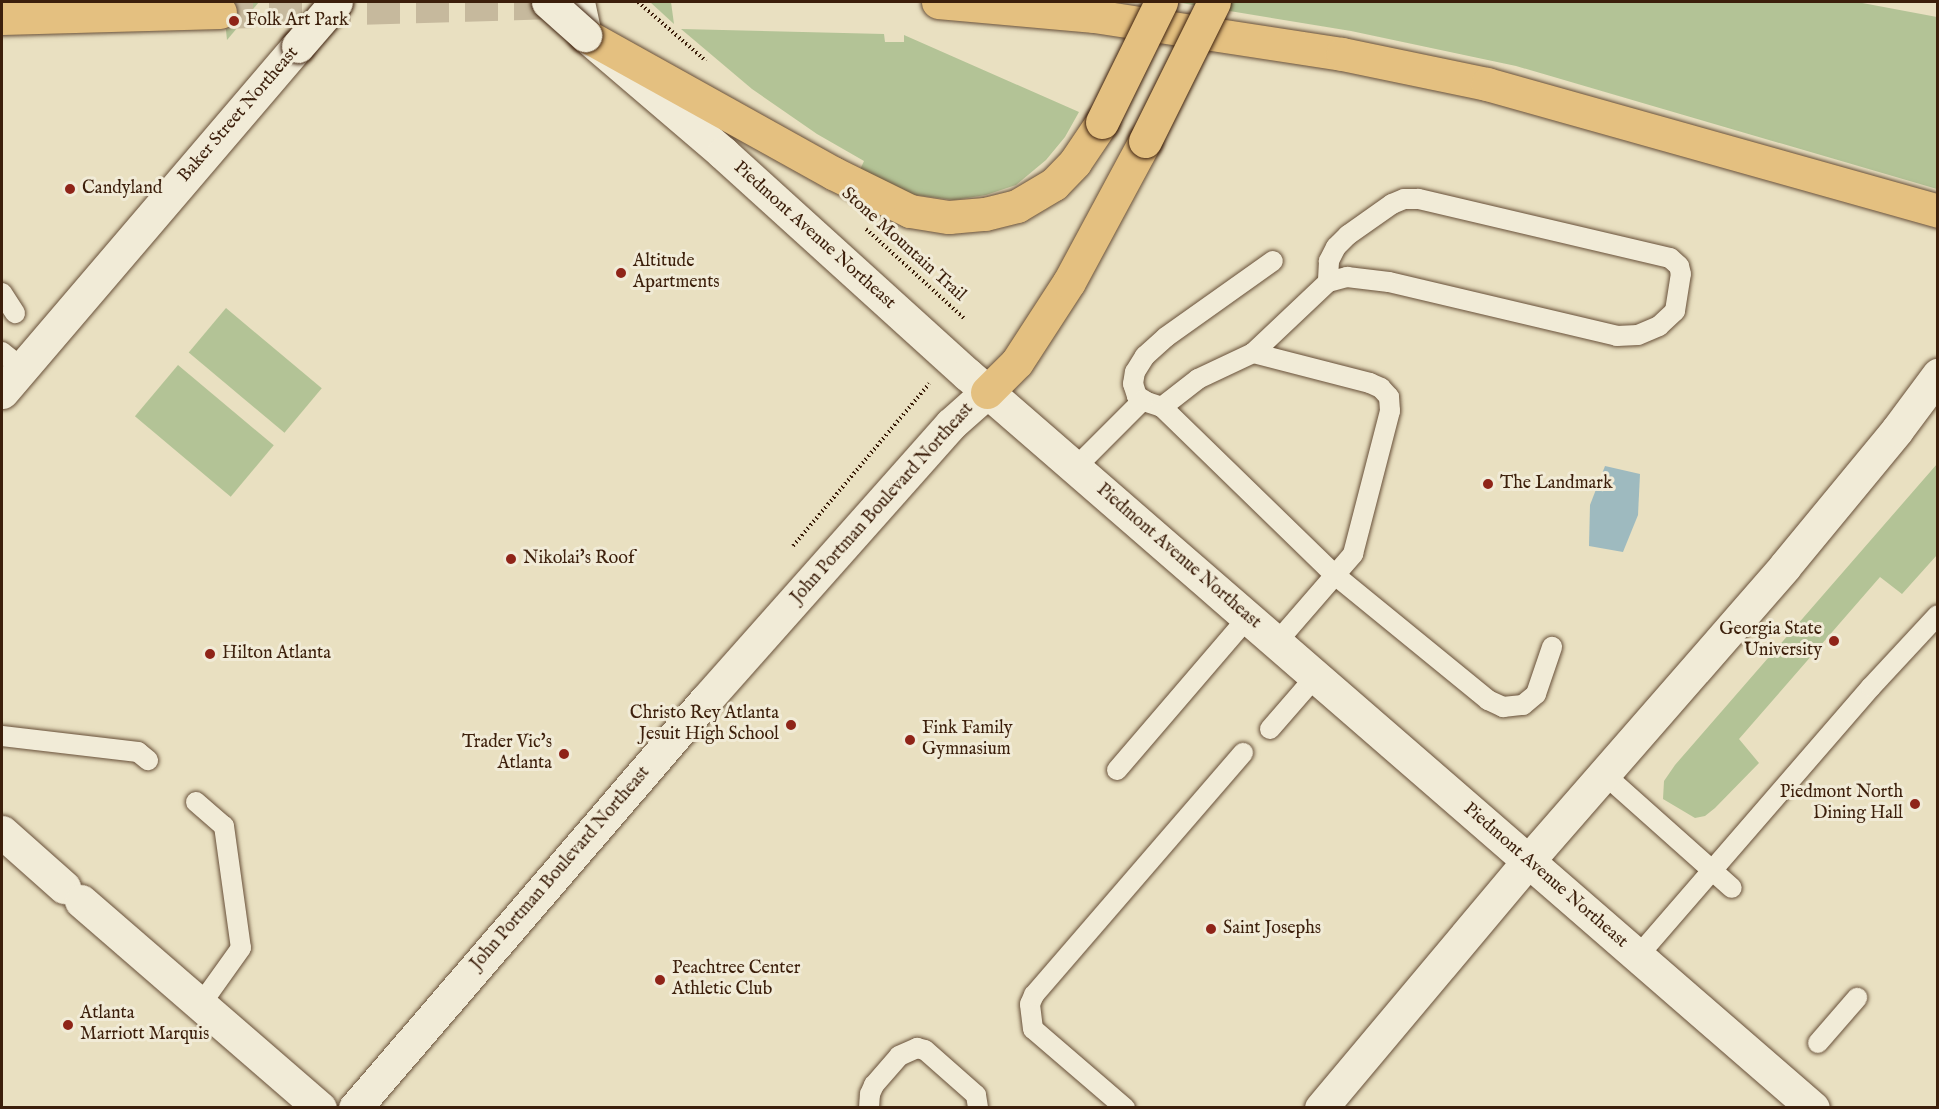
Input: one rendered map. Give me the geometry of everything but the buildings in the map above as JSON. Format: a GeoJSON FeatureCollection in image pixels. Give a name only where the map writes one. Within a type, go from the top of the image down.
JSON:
{"type":"FeatureCollection","features":[{"type":"Feature","properties":{"kind":"highway"},"geometry":{"type":"LineString","coordinates":[[938,2],[1094,16],[1353,56],[1487,84],[1938,211]]}},
{"type":"Feature","properties":{"kind":"highway"},"geometry":{"type":"LineString","coordinates":[[585,35],[862,189],[910,211],[949,217],[985,214],[1017,206],[1054,184],[1075,162],[1102,122],[1161,2]]}},
{"type":"Feature","properties":{"kind":"highway"},"geometry":{"type":"LineString","coordinates":[[987,392],[1017,362],[1069,282],[1145,141],[1214,2]]}},
{"type":"Feature","properties":{"kind":"highway"},"geometry":{"type":"LineString","coordinates":[[2,18],[220,12]]}},
{"type":"Feature","properties":{"kind":"main road","name":"Baker Street Northeast"},"geometry":{"type":"LineString","coordinates":[[8,371],[336,2]]}},
{"type":"Feature","properties":{"kind":"main road","name":"Piedmont Avenue Northeast"},"geometry":{"type":"LineString","coordinates":[[548,2],[723,153],[987,392],[1813,1107]]}},
{"type":"Feature","properties":{"kind":"main road"},"geometry":{"type":"LineString","coordinates":[[578,2],[585,35]]}},
{"type":"Feature","properties":{"kind":"main road"},"geometry":{"type":"LineString","coordinates":[[1321,1107],[1527,861],[1785,566],[1897,430],[1938,375]]}},
{"type":"Feature","properties":{"kind":"main road","name":"John Portman Boulevard Northeast"},"geometry":{"type":"LineString","coordinates":[[355,1107],[705,701],[951,424],[987,392]]}},
{"type":"Feature","properties":{"kind":"main road"},"geometry":{"type":"LineString","coordinates":[[2,832],[320,1107]]}},
{"type":"Feature","properties":{"kind":"lane"},"geometry":{"type":"LineString","coordinates":[[1162,407],[1198,379],[1253,353],[1328,282],[1347,277],[1389,282],[1617,336],[1638,335],[1659,326],[1675,311],[1681,274],[1679,266],[1670,258],[1418,199],[1404,199],[1392,204],[1335,247],[1329,261],[1328,282]]}},
{"type":"Feature","properties":{"kind":"lane"},"geometry":{"type":"LineString","coordinates":[[1273,261],[1166,337],[1145,356],[1136,372],[1133,384],[1137,396],[1162,407],[1335,575],[1488,700],[1503,707],[1523,705],[1536,694],[1552,647]]}},
{"type":"Feature","properties":{"kind":"lane"},"geometry":{"type":"LineString","coordinates":[[2,293],[15,313]]}},
{"type":"Feature","properties":{"kind":"lane"},"geometry":{"type":"LineString","coordinates":[[1253,353],[1370,382],[1381,388],[1389,397],[1390,411],[1353,554],[1277,642]]}},
{"type":"Feature","properties":{"kind":"lane"},"geometry":{"type":"LineString","coordinates":[[1075,468],[1143,400]]}},
{"type":"Feature","properties":{"kind":"lane"},"geometry":{"type":"LineString","coordinates":[[1638,956],[1938,615]]}},
{"type":"Feature","properties":{"kind":"lane"},"geometry":{"type":"LineString","coordinates":[[1117,770],[1248,617]]}},
{"type":"Feature","properties":{"kind":"lane"},"geometry":{"type":"LineString","coordinates":[[1270,729],[1316,676]]}},
{"type":"Feature","properties":{"kind":"lane"},"geometry":{"type":"LineString","coordinates":[[2,736],[138,752],[148,760]]}},
{"type":"Feature","properties":{"kind":"lane"},"geometry":{"type":"LineString","coordinates":[[1125,1107],[1033,1029],[1029,1016],[1030,1004],[1034,994],[1244,753]]}},
{"type":"Feature","properties":{"kind":"lane"},"geometry":{"type":"LineString","coordinates":[[1604,774],[1732,888]]}},
{"type":"Feature","properties":{"kind":"lane"},"geometry":{"type":"LineString","coordinates":[[196,802],[224,826],[241,948],[201,1004]]}},
{"type":"Feature","properties":{"kind":"lane"},"geometry":{"type":"LineString","coordinates":[[1818,1042],[1857,998]]}},
{"type":"Feature","properties":{"kind":"lane"},"geometry":{"type":"LineString","coordinates":[[869,1107],[870,1094],[874,1085],[899,1056],[916,1048],[925,1050],[976,1095],[978,1107]]}},
{"type":"Feature","properties":{"kind":"path"},"geometry":{"type":"LineString","coordinates":[[638,2],[666,28]]}},
{"type":"Feature","properties":{"kind":"path","name":"Stone Mountain Trail"},"geometry":{"type":"LineString","coordinates":[[864,228],[966,320]]}},
{"type":"Feature","properties":{"kind":"green space","name":"Folk Art Park"},"geometry":{"type":"Polygon","coordinates":[[[223,2],[259,2],[227,40],[223,2]]]}},
{"type":"Feature","properties":{"kind":"green space"},"geometry":{"type":"Polygon","coordinates":[[[650,2],[671,2],[674,24],[650,2]]]}},
{"type":"Feature","properties":{"kind":"green space"},"geometry":{"type":"Polygon","coordinates":[[[1175,2],[1857,2],[1937,17],[1937,189],[1516,66],[1351,31],[1175,2]]]}},
{"type":"Feature","properties":{"kind":"green space"},"geometry":{"type":"Polygon","coordinates":[[[681,29],[884,34],[885,42],[904,42],[904,35],[1079,112],[1065,137],[1046,160],[1016,185],[986,195],[954,200],[900,193],[858,174],[864,161],[817,134],[752,89],[681,29]]]}},
{"type":"Feature","properties":{"kind":"green space"},"geometry":{"type":"Polygon","coordinates":[[[226,308],[322,388],[284,433],[189,352],[226,308]]]}},
{"type":"Feature","properties":{"kind":"green space"},"geometry":{"type":"Polygon","coordinates":[[[178,365],[274,445],[231,497],[135,416],[178,365]]]}},
{"type":"Feature","properties":{"kind":"green space"},"geometry":{"type":"Polygon","coordinates":[[[1937,464],[1937,555],[1902,594],[1880,577],[1739,739],[1759,763],[1715,808],[1705,816],[1695,818],[1663,799],[1664,781],[1675,765],[1937,464]]]}},
{"type":"Feature","properties":{"kind":"water"},"geometry":{"type":"Polygon","coordinates":[[[1605,466],[1640,474],[1638,515],[1623,552],[1589,546],[1590,505],[1605,466]]]}},
{"type":"Feature","properties":{"kind":"tunnel"},"geometry":{"type":"LineString","coordinates":[[220,12],[563,2]]}},
{"type":"Feature","properties":{"kind":"place","name":"Folk Art Park"},"geometry":{"type":"Point","coordinates":[234,21]}},
{"type":"Feature","properties":{"kind":"place","name":"Candyland"},"geometry":{"type":"Point","coordinates":[70,189]}},
{"type":"Feature","properties":{"kind":"place","name":"Altitude Apartments"},"geometry":{"type":"Point","coordinates":[621,273]}},
{"type":"Feature","properties":{"kind":"place","name":"The Landmark"},"geometry":{"type":"Point","coordinates":[1488,484]}},
{"type":"Feature","properties":{"kind":"place","name":"Nikolai's Roof"},"geometry":{"type":"Point","coordinates":[511,559]}},
{"type":"Feature","properties":{"kind":"place","name":"Georgia State University"},"geometry":{"type":"Point","coordinates":[1834,641]}},
{"type":"Feature","properties":{"kind":"place","name":"Hilton Atlanta"},"geometry":{"type":"Point","coordinates":[210,654]}},
{"type":"Feature","properties":{"kind":"place","name":"Christo Rey Atlanta Jesuit High School"},"geometry":{"type":"Point","coordinates":[791,725]}},
{"type":"Feature","properties":{"kind":"place","name":"Fink Family Gymnasium"},"geometry":{"type":"Point","coordinates":[910,740]}},
{"type":"Feature","properties":{"kind":"place","name":"Trader Vic's Atlanta"},"geometry":{"type":"Point","coordinates":[564,754]}},
{"type":"Feature","properties":{"kind":"place","name":"Piedmont North Dining Hall"},"geometry":{"type":"Point","coordinates":[1915,804]}},
{"type":"Feature","properties":{"kind":"place","name":"Saint Josephs"},"geometry":{"type":"Point","coordinates":[1211,929]}},
{"type":"Feature","properties":{"kind":"place","name":"Peachtree Center Athletic Club"},"geometry":{"type":"Point","coordinates":[660,980]}},
{"type":"Feature","properties":{"kind":"place","name":"Atlanta Marriott Marquis"},"geometry":{"type":"Point","coordinates":[68,1025]}}]}
